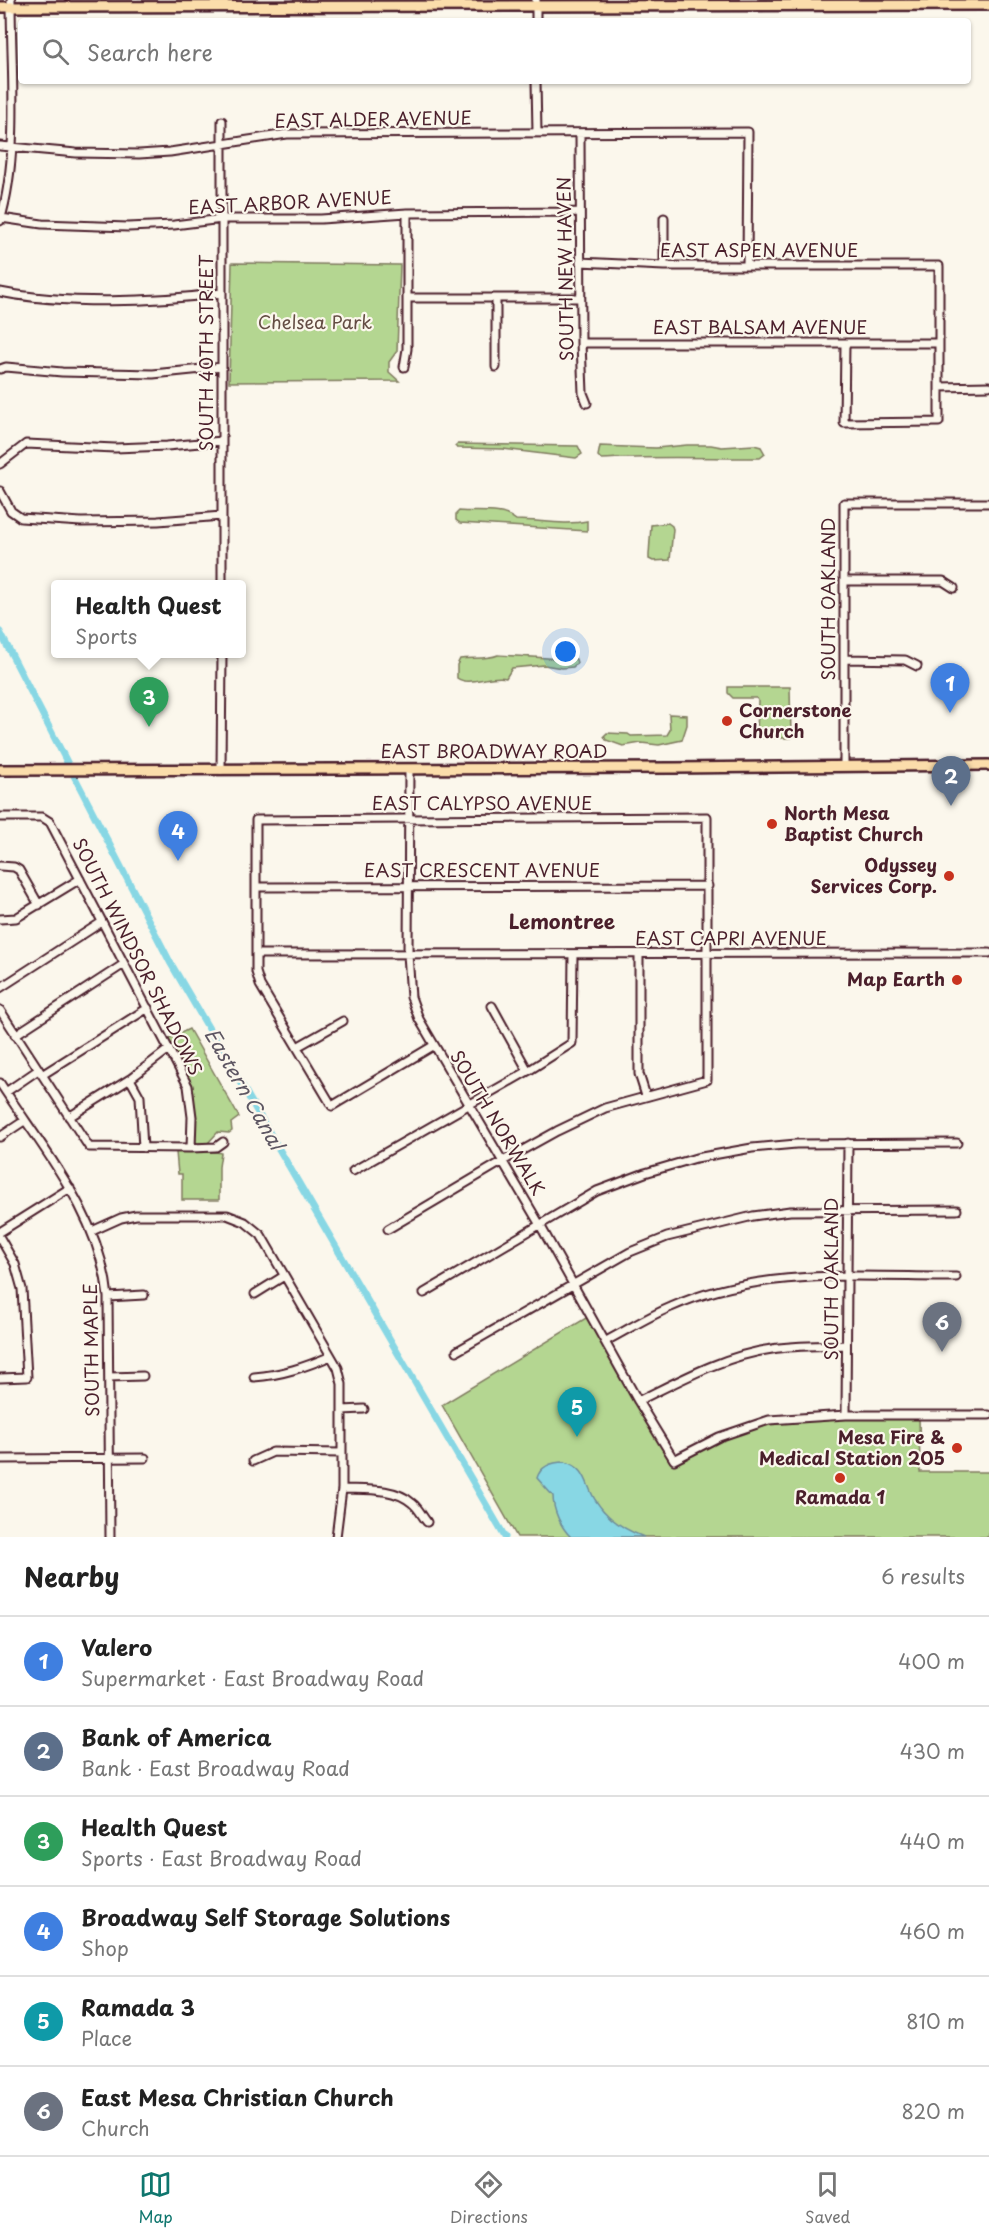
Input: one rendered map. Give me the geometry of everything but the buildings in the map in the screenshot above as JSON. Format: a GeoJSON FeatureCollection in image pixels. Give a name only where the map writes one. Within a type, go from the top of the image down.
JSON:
{"type":"FeatureCollection","features":[{"type":"Feature","properties":{"kind":"main road"},"geometry":{"type":"LineString","coordinates":[[0,7],[11,4],[989,5]]}},
{"type":"Feature","properties":{"kind":"main road","name":"EAST BROADWAY ROAD"},"geometry":{"type":"LineString","coordinates":[[0,770],[989,765]]}},
{"type":"Feature","properties":{"kind":"street"},"geometry":{"type":"LineString","coordinates":[[1,220],[8,191],[12,146],[11,4]]}},
{"type":"Feature","properties":{"kind":"street"},"geometry":{"type":"LineString","coordinates":[[536,84],[537,134]]}},
{"type":"Feature","properties":{"kind":"street","name":"SOUTH 40TH STREET"},"geometry":{"type":"LineString","coordinates":[[222,121],[222,580]]}},
{"type":"Feature","properties":{"kind":"street","name":"EAST ALDER AVENUE"},"geometry":{"type":"LineString","coordinates":[[0,147],[12,146],[76,153],[139,154],[286,134],[748,132],[747,266]]}},
{"type":"Feature","properties":{"kind":"street","name":"SOUTH NEW HAVEN"},"geometry":{"type":"LineString","coordinates":[[580,133],[581,343],[583,393],[587,403]]}},
{"type":"Feature","properties":{"kind":"street","name":"EAST ARBOR AVENUE"},"geometry":{"type":"LineString","coordinates":[[1,220],[128,227],[174,225],[222,219],[321,219],[407,213],[580,212]]}},
{"type":"Feature","properties":{"kind":"street"},"geometry":{"type":"LineString","coordinates":[[404,367],[407,354],[407,213]]}},
{"type":"Feature","properties":{"kind":"street"},"geometry":{"type":"LineString","coordinates":[[664,218],[664,267]]}},
{"type":"Feature","properties":{"kind":"street","name":"EAST ASPEN AVENUE"},"geometry":{"type":"LineString","coordinates":[[580,262],[664,267],[939,267],[939,343]]}},
{"type":"Feature","properties":{"kind":"street"},"geometry":{"type":"LineString","coordinates":[[0,292],[88,300],[143,300],[222,293]]}},
{"type":"Feature","properties":{"kind":"street"},"geometry":{"type":"LineString","coordinates":[[407,298],[580,298]]}},
{"type":"Feature","properties":{"kind":"street"},"geometry":{"type":"LineString","coordinates":[[496,298],[496,368]]}},
{"type":"Feature","properties":{"kind":"street","name":"EAST BALSAM AVENUE"},"geometry":{"type":"LineString","coordinates":[[581,343],[939,343]]}},
{"type":"Feature","properties":{"kind":"street"},"geometry":{"type":"LineString","coordinates":[[845,343],[844,423],[939,422],[939,343]]}},
{"type":"Feature","properties":{"kind":"street"},"geometry":{"type":"LineString","coordinates":[[0,369],[153,374],[222,367]]}},
{"type":"Feature","properties":{"kind":"street"},"geometry":{"type":"LineString","coordinates":[[939,387],[989,386]]}},
{"type":"Feature","properties":{"kind":"street"},"geometry":{"type":"LineString","coordinates":[[0,464],[26,444],[115,448],[222,441]]}},
{"type":"Feature","properties":{"kind":"street"},"geometry":{"type":"LineString","coordinates":[[0,491],[11,511],[21,518],[81,522],[158,521],[222,516]]}},
{"type":"Feature","properties":{"kind":"street","name":"SOUTH OAKLAND"},"geometry":{"type":"LineString","coordinates":[[844,766],[844,503],[989,503]]}},
{"type":"Feature","properties":{"kind":"street"},"geometry":{"type":"LineString","coordinates":[[844,581],[943,581],[954,588]]}},
{"type":"Feature","properties":{"kind":"street"},"geometry":{"type":"LineString","coordinates":[[221,770],[222,658]]}},
{"type":"Feature","properties":{"kind":"street"},"geometry":{"type":"LineString","coordinates":[[844,659],[905,660],[917,666]]}},
{"type":"Feature","properties":{"kind":"street","name":"SOUTH NORWALK"},"geometry":{"type":"LineString","coordinates":[[409,769],[408,954],[411,997],[433,1046],[503,1161],[638,1401],[674,1460],[719,1437],[769,1420],[846,1415]]}},
{"type":"Feature","properties":{"kind":"street","name":"SOUTH WINDSOR SHADOWS"},"geometry":{"type":"LineString","coordinates":[[0,817],[46,819],[50,822],[188,1086],[192,1117],[191,1148]]}},
{"type":"Feature","properties":{"kind":"street","name":"EAST CALYPSO AVENUE"},"geometry":{"type":"LineString","coordinates":[[257,887],[256,820],[707,817],[708,885]]}},
{"type":"Feature","properties":{"kind":"street"},"geometry":{"type":"LineString","coordinates":[[0,866],[14,867],[19,870],[39,905]]}},
{"type":"Feature","properties":{"kind":"street"},"geometry":{"type":"LineString","coordinates":[[0,919],[16,918],[80,879]]}},
{"type":"Feature","properties":{"kind":"street"},"geometry":{"type":"LineString","coordinates":[[388,1229],[503,1161],[605,1108],[707,1080],[708,885]]}},
{"type":"Feature","properties":{"kind":"street","name":"EAST CRESCENT AVENUE"},"geometry":{"type":"LineString","coordinates":[[257,887],[708,885]]}},
{"type":"Feature","properties":{"kind":"street"},"geometry":{"type":"LineString","coordinates":[[257,887],[256,972],[260,985],[332,1106],[433,1046]]}},
{"type":"Feature","properties":{"kind":"street"},"geometry":{"type":"LineString","coordinates":[[0,988],[102,922]]}},
{"type":"Feature","properties":{"kind":"street","name":"EAST CAPRI AVENUE"},"geometry":{"type":"LineString","coordinates":[[257,954],[989,953]]}},
{"type":"Feature","properties":{"kind":"street"},"geometry":{"type":"LineString","coordinates":[[639,954],[639,1074],[646,1096]]}},
{"type":"Feature","properties":{"kind":"street"},"geometry":{"type":"LineString","coordinates":[[353,1171],[528,1071],[572,1043],[573,955]]}},
{"type":"Feature","properties":{"kind":"street"},"geometry":{"type":"LineString","coordinates":[[15,1035],[124,964]]}},
{"type":"Feature","properties":{"kind":"street"},"geometry":{"type":"LineString","coordinates":[[492,1006],[528,1071]]}},
{"type":"Feature","properties":{"kind":"street"},"geometry":{"type":"LineString","coordinates":[[6,1092],[148,1008]]}},
{"type":"Feature","properties":{"kind":"street"},"geometry":{"type":"LineString","coordinates":[[0,1010],[89,1147],[191,1148],[216,1147],[223,1142]]}},
{"type":"Feature","properties":{"kind":"street"},"geometry":{"type":"LineString","coordinates":[[297,1047],[343,1021]]}},
{"type":"Feature","properties":{"kind":"street"},"geometry":{"type":"LineString","coordinates":[[69,1117],[130,1079],[169,1049]]}},
{"type":"Feature","properties":{"kind":"street"},"geometry":{"type":"LineString","coordinates":[[130,1079],[140,1097],[142,1148]]}},
{"type":"Feature","properties":{"kind":"street","name":"SOUTH MAPLE"},"geometry":{"type":"LineString","coordinates":[[0,1083],[70,1188],[92,1231],[106,1274],[110,1537]]}},
{"type":"Feature","properties":{"kind":"street"},"geometry":{"type":"LineString","coordinates":[[0,1137],[24,1121]]}},
{"type":"Feature","properties":{"kind":"street","name":"SOUTH OAKLAND"},"geometry":{"type":"LineString","coordinates":[[846,1415],[848,1143]]}},
{"type":"Feature","properties":{"kind":"street"},"geometry":{"type":"LineString","coordinates":[[424,1293],[597,1191],[645,1173],[696,1158],[752,1148],[796,1144],[957,1143]]}},
{"type":"Feature","properties":{"kind":"street"},"geometry":{"type":"LineString","coordinates":[[0,1232],[70,1188]]}},
{"type":"Feature","properties":{"kind":"street"},"geometry":{"type":"LineString","coordinates":[[457,1351],[630,1252],[667,1237],[708,1225],[790,1211],[957,1210]]}},
{"type":"Feature","properties":{"kind":"street"},"geometry":{"type":"LineString","coordinates":[[92,1231],[121,1218],[136,1215],[227,1215],[244,1222],[261,1235],[338,1368],[342,1384],[342,1489],[336,1537]]}},
{"type":"Feature","properties":{"kind":"street"},"geometry":{"type":"LineString","coordinates":[[0,1238],[15,1264],[22,1289],[27,1377],[0,1377]]}},
{"type":"Feature","properties":{"kind":"street"},"geometry":{"type":"LineString","coordinates":[[255,1294],[284,1276]]}},
{"type":"Feature","properties":{"kind":"street"},"geometry":{"type":"LineString","coordinates":[[606,1341],[672,1306],[757,1282],[797,1278],[956,1277]]}},
{"type":"Feature","properties":{"kind":"street"},"geometry":{"type":"LineString","coordinates":[[108,1298],[144,1295]]}},
{"type":"Feature","properties":{"kind":"street"},"geometry":{"type":"LineString","coordinates":[[638,1401],[702,1369],[737,1356],[771,1349],[846,1345]]}},
{"type":"Feature","properties":{"kind":"street"},"geometry":{"type":"LineString","coordinates":[[254,1377],[273,1376],[299,1370],[331,1356]]}},
{"type":"Feature","properties":{"kind":"street"},"geometry":{"type":"LineString","coordinates":[[109,1377],[143,1376]]}},
{"type":"Feature","properties":{"kind":"street"},"geometry":{"type":"LineString","coordinates":[[342,1410],[364,1409]]}},
{"type":"Feature","properties":{"kind":"street"},"geometry":{"type":"LineString","coordinates":[[846,1415],[989,1415]]}},
{"type":"Feature","properties":{"kind":"street"},"geometry":{"type":"LineString","coordinates":[[252,1461],[273,1452],[342,1453]]}},
{"type":"Feature","properties":{"kind":"street"},"geometry":{"type":"LineString","coordinates":[[0,1459],[145,1458]]}},
{"type":"Feature","properties":{"kind":"street"},"geometry":{"type":"LineString","coordinates":[[342,1489],[397,1494],[412,1503],[427,1522]]}},
{"type":"Feature","properties":{"kind":"green space","name":"Chelsea Park"},"geometry":{"type":"Polygon","coordinates":[[[232,263],[400,265],[397,351],[389,362],[389,372],[399,381],[229,382],[232,263]]]}},
{"type":"Feature","properties":{"kind":"green space"},"geometry":{"type":"Polygon","coordinates":[[[457,444],[578,446],[582,454],[576,458],[503,449],[457,448],[455,446],[457,444]]]}},
{"type":"Feature","properties":{"kind":"green space"},"geometry":{"type":"Polygon","coordinates":[[[687,445],[722,447],[754,445],[761,447],[765,454],[760,458],[601,459],[598,456],[600,446],[656,448],[687,445]]]}},
{"type":"Feature","properties":{"kind":"green space"},"geometry":{"type":"Polygon","coordinates":[[[459,511],[497,512],[516,520],[561,523],[587,521],[587,531],[460,523],[456,520],[456,514],[459,511]]]}},
{"type":"Feature","properties":{"kind":"green space"},"geometry":{"type":"Polygon","coordinates":[[[668,523],[673,529],[670,560],[653,561],[649,559],[651,525],[668,523]]]}},
{"type":"Feature","properties":{"kind":"green space"},"geometry":{"type":"Polygon","coordinates":[[[498,655],[574,658],[577,663],[573,667],[562,668],[544,665],[512,668],[506,678],[468,681],[457,678],[457,665],[460,659],[498,655]]]}},
{"type":"Feature","properties":{"kind":"green space"},"geometry":{"type":"Polygon","coordinates":[[[728,687],[790,687],[791,738],[757,738],[758,700],[756,698],[733,698],[728,693],[728,687]]]}},
{"type":"Feature","properties":{"kind":"green space"},"geometry":{"type":"Polygon","coordinates":[[[669,714],[687,715],[687,725],[682,740],[659,745],[641,743],[623,746],[606,740],[604,736],[607,733],[631,736],[667,735],[670,730],[669,714]]]}},
{"type":"Feature","properties":{"kind":"green space"},"geometry":{"type":"Polygon","coordinates":[[[189,1029],[239,1117],[231,1123],[232,1131],[218,1132],[208,1143],[195,1143],[194,1098],[189,1080],[168,1039],[189,1029]]]}},
{"type":"Feature","properties":{"kind":"green space"},"geometry":{"type":"Polygon","coordinates":[[[176,1152],[221,1153],[219,1200],[182,1200],[182,1174],[178,1174],[176,1152]]]}},
{"type":"Feature","properties":{"kind":"green space"},"geometry":{"type":"Polygon","coordinates":[[[591,1315],[674,1460],[719,1437],[769,1420],[919,1415],[920,1472],[989,1472],[989,1537],[517,1537],[442,1405],[591,1315]]]}},
{"type":"Feature","properties":{"kind":"water"},"geometry":{"type":"Polygon","coordinates":[[[565,1462],[578,1468],[582,1473],[592,1495],[605,1513],[623,1527],[644,1537],[571,1537],[558,1518],[553,1496],[537,1478],[541,1470],[548,1465],[565,1462]]]}},
{"type":"Feature","properties":{"kind":"waterway","name":"Eastern Canal"},"geometry":{"type":"LineString","coordinates":[[0,632],[170,962],[505,1537]]}},
{"type":"Feature","properties":{"kind":"place","name":"Valero"},"geometry":{"type":"Point","coordinates":[950,713]}},
{"type":"Feature","properties":{"kind":"place","name":"Cornerstone Church"},"geometry":{"type":"Point","coordinates":[727,721]}},
{"type":"Feature","properties":{"kind":"place","name":"Health Quest"},"geometry":{"type":"Point","coordinates":[149,727]}},
{"type":"Feature","properties":{"kind":"place","name":"Bank of America"},"geometry":{"type":"Point","coordinates":[951,806]}},
{"type":"Feature","properties":{"kind":"place","name":"North Mesa Baptist Church"},"geometry":{"type":"Point","coordinates":[772,824]}},
{"type":"Feature","properties":{"kind":"place","name":"Broadway Self Storage Solutions"},"geometry":{"type":"Point","coordinates":[178,861]}},
{"type":"Feature","properties":{"kind":"place","name":"Odyssey Services Corp."},"geometry":{"type":"Point","coordinates":[949,876]}},
{"type":"Feature","properties":{"kind":"place","name":"Map Earth"},"geometry":{"type":"Point","coordinates":[957,980]}},
{"type":"Feature","properties":{"kind":"place","name":"East Mesa Christian Church"},"geometry":{"type":"Point","coordinates":[942,1352]}},
{"type":"Feature","properties":{"kind":"place","name":"Ramada 3"},"geometry":{"type":"Point","coordinates":[577,1437]}},
{"type":"Feature","properties":{"kind":"place","name":"Mesa Fire & Medical Station 205"},"geometry":{"type":"Point","coordinates":[957,1448]}},
{"type":"Feature","properties":{"kind":"place","name":"Ramada 1"},"geometry":{"type":"Point","coordinates":[840,1478]}},
{"type":"Feature","properties":{"kind":"district","name":"Lemontree"},"geometry":{"type":"Point","coordinates":[562,922]}}]}
